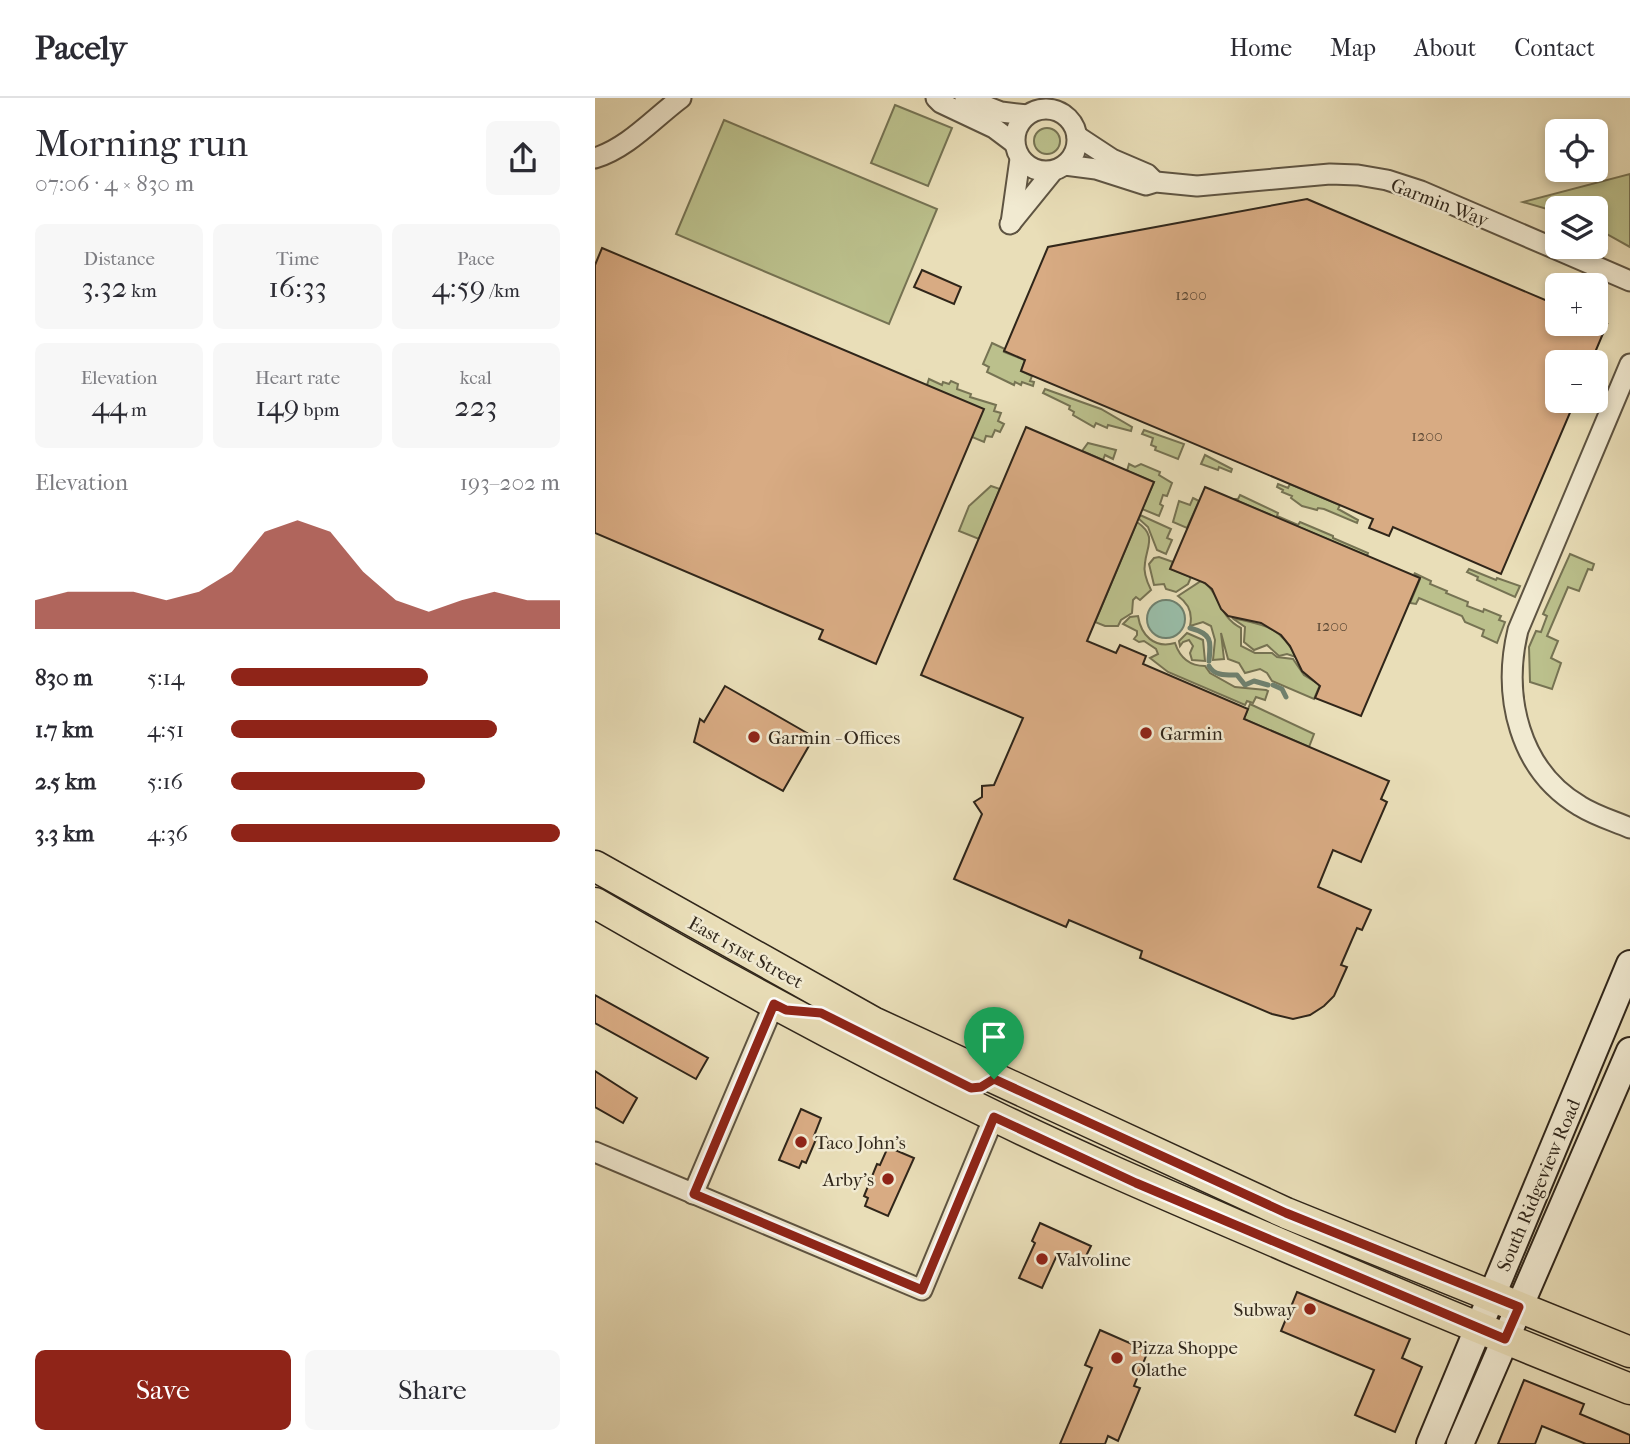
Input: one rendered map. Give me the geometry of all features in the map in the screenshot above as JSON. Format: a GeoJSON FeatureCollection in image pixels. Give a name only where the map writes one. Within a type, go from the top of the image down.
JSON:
{"type":"FeatureCollection","features":[{"type":"Feature","properties":{"kind":"main road","name":"East 151st Street"},"geometry":{"type":"LineString","coordinates":[[595,866],[873,1022],[994,1079],[1286,1213],[1630,1352]]}},
{"type":"Feature","properties":{"kind":"main road","name":"East 151st Street"},"geometry":{"type":"LineString","coordinates":[[595,903],[703,966],[994,1117],[1136,1183],[1492,1334],[1630,1389]]}},
{"type":"Feature","properties":{"kind":"main road","name":"South Ridgeview Road"},"geometry":{"type":"LineString","coordinates":[[1506,1302],[1630,964]]}},
{"type":"Feature","properties":{"kind":"main road"},"geometry":{"type":"LineString","coordinates":[[780,1007],[821,1013],[971,1088],[981,1087],[994,1079]]}},
{"type":"Feature","properties":{"kind":"main road","name":"South Ridgeview Road"},"geometry":{"type":"LineString","coordinates":[[1430,1444],[1492,1334],[1630,1051]]}},
{"type":"Feature","properties":{"kind":"main road"},"geometry":{"type":"LineString","coordinates":[[994,1117],[1042,1117],[1193,1185],[1212,1191],[1233,1189]]}},
{"type":"Feature","properties":{"kind":"main road","name":"South Ridgeview Road"},"geometry":{"type":"LineString","coordinates":[[1460,1444],[1492,1334]]}},
{"type":"Feature","properties":{"kind":"street"},"geometry":{"type":"LineString","coordinates":[[595,158],[605,155],[642,130],[681,98]]}},
{"type":"Feature","properties":{"kind":"street","name":"Garmin Way"},"geometry":{"type":"LineString","coordinates":[[936,98],[941,103],[994,128],[1033,169],[1096,169],[1146,185],[1156,182],[1197,186],[1331,174],[1387,180],[1421,191],[1630,281]]}},
{"type":"Feature","properties":{"kind":"street","name":"Garmin Way"},"geometry":{"type":"LineString","coordinates":[[965,98],[1001,112],[1027,115],[1039,109],[1058,111],[1069,118],[1077,136],[1103,154],[1147,174],[1156,182]]}},
{"type":"Feature","properties":{"kind":"street"},"geometry":{"type":"LineString","coordinates":[[1027,115],[1017,127],[1010,224],[1076,149],[1077,136]]}},
{"type":"Feature","properties":{"kind":"street"},"geometry":{"type":"LineString","coordinates":[[1630,364],[1518,630],[1511,675],[1515,717],[1538,767],[1563,794],[1581,807],[1630,828]]}},
{"type":"Feature","properties":{"kind":"street"},"geometry":{"type":"LineString","coordinates":[[694,1194],[780,1007]]}},
{"type":"Feature","properties":{"kind":"street"},"geometry":{"type":"LineString","coordinates":[[595,1152],[922,1290],[994,1117]]}},
{"type":"Feature","properties":{"kind":"shaded area"},"geometry":{"type":"Polygon","coordinates":[[[895,105],[952,128],[928,186],[871,163],[895,105]]]}},
{"type":"Feature","properties":{"kind":"shaded area"},"geometry":{"type":"Polygon","coordinates":[[[724,120],[937,209],[889,324],[676,234],[724,120]]]}},
{"type":"Feature","properties":{"kind":"shaded area"},"geometry":{"type":"Polygon","coordinates":[[[1047,128],[1056,132],[1060,141],[1056,150],[1047,154],[1038,150],[1034,141],[1038,132],[1047,128]]]}},
{"type":"Feature","properties":{"kind":"shaded area"},"geometry":{"type":"Polygon","coordinates":[[[1630,174],[1630,247],[1608,235],[1608,196],[1546,196],[1608,182],[1608,180],[1630,174]]]}},
{"type":"Feature","properties":{"kind":"shaded area"},"geometry":{"type":"Polygon","coordinates":[[[1545,196],[1545,208],[1523,202],[1545,196]]]}},
{"type":"Feature","properties":{"kind":"shaded area"},"geometry":{"type":"Polygon","coordinates":[[[992,343],[1005,349],[1004,352],[1025,360],[1021,371],[1032,376],[1030,381],[1034,382],[1033,386],[1022,382],[1021,385],[1015,382],[1014,385],[987,372],[989,367],[983,364],[992,343]]]}},
{"type":"Feature","properties":{"kind":"shaded area"},"geometry":{"type":"Polygon","coordinates":[[[929,379],[942,385],[943,382],[949,384],[951,381],[958,384],[957,389],[971,394],[970,397],[996,405],[994,411],[1001,413],[998,421],[1004,424],[1000,432],[995,430],[992,437],[986,436],[984,442],[972,437],[927,385],[929,379]]]}},
{"type":"Feature","properties":{"kind":"shaded area"},"geometry":{"type":"Polygon","coordinates":[[[1045,389],[1101,409],[1132,427],[1131,431],[1108,425],[1107,428],[1096,423],[1094,427],[1073,415],[1070,406],[1043,393],[1045,389]]]}},
{"type":"Feature","properties":{"kind":"shaded area"},"geometry":{"type":"Polygon","coordinates":[[[1144,430],[1184,444],[1178,459],[1155,450],[1156,447],[1151,445],[1153,438],[1142,434],[1144,430]]]}},
{"type":"Feature","properties":{"kind":"shaded area"},"geometry":{"type":"Polygon","coordinates":[[[1088,443],[1116,450],[1113,459],[1105,455],[1103,460],[1082,451],[1088,443]]]}},
{"type":"Feature","properties":{"kind":"shaded area"},"geometry":{"type":"Polygon","coordinates":[[[1205,455],[1232,469],[1231,472],[1201,464],[1205,455]]]}},
{"type":"Feature","properties":{"kind":"shaded area"},"geometry":{"type":"Polygon","coordinates":[[[1129,464],[1135,467],[1141,464],[1160,472],[1159,475],[1172,483],[1167,496],[1163,495],[1159,516],[1142,509],[1154,482],[1127,471],[1129,464]]]}},
{"type":"Feature","properties":{"kind":"shaded area"},"geometry":{"type":"Polygon","coordinates":[[[1278,484],[1288,488],[1290,484],[1340,505],[1338,509],[1358,520],[1357,523],[1324,509],[1302,506],[1291,498],[1292,496],[1282,492],[1283,490],[1277,487],[1278,484]]]}},
{"type":"Feature","properties":{"kind":"shaded area"},"geometry":{"type":"Polygon","coordinates":[[[991,486],[1000,489],[979,539],[959,531],[969,506],[991,486]]]}},
{"type":"Feature","properties":{"kind":"shaded area"},"geometry":{"type":"Polygon","coordinates":[[[1240,495],[1278,513],[1277,516],[1333,536],[1368,553],[1367,556],[1233,499],[1238,499],[1240,495]]]}},
{"type":"Feature","properties":{"kind":"shaded area"},"geometry":{"type":"Polygon","coordinates":[[[1193,498],[1199,501],[1187,528],[1173,522],[1179,501],[1190,505],[1193,498]]]}},
{"type":"Feature","properties":{"kind":"shaded area"},"geometry":{"type":"Polygon","coordinates":[[[1140,515],[1171,529],[1167,538],[1172,540],[1166,554],[1157,550],[1148,527],[1139,519],[1140,515]]]}},
{"type":"Feature","properties":{"kind":"shaded area"},"geometry":{"type":"Polygon","coordinates":[[[1137,522],[1149,536],[1145,570],[1151,590],[1140,600],[1136,597],[1133,600],[1132,613],[1121,620],[1118,626],[1105,626],[1095,622],[1137,522]]]}},
{"type":"Feature","properties":{"kind":"shaded area"},"geometry":{"type":"Polygon","coordinates":[[[1570,554],[1594,564],[1592,570],[1588,569],[1579,591],[1568,587],[1547,636],[1558,641],[1551,658],[1561,663],[1552,689],[1530,682],[1529,647],[1536,631],[1541,632],[1547,616],[1543,614],[1570,554]]]}},
{"type":"Feature","properties":{"kind":"shaded area"},"geometry":{"type":"Polygon","coordinates":[[[1154,558],[1173,562],[1171,569],[1191,577],[1188,584],[1176,592],[1166,589],[1164,584],[1154,585],[1149,564],[1154,558]]]}},
{"type":"Feature","properties":{"kind":"shaded area"},"geometry":{"type":"Polygon","coordinates":[[[1469,569],[1520,586],[1515,597],[1477,580],[1478,577],[1467,572],[1469,569]]]}},
{"type":"Feature","properties":{"kind":"shaded area"},"geometry":{"type":"Polygon","coordinates":[[[1414,573],[1447,591],[1446,593],[1468,602],[1467,606],[1501,616],[1499,620],[1505,622],[1497,643],[1482,636],[1484,630],[1465,622],[1462,616],[1419,598],[1416,604],[1410,603],[1420,579],[1414,573]]]}},
{"type":"Feature","properties":{"kind":"shaded area"},"geometry":{"type":"Polygon","coordinates":[[[1201,581],[1212,590],[1227,617],[1241,628],[1241,646],[1255,653],[1272,653],[1277,657],[1293,659],[1304,675],[1320,685],[1314,699],[1272,681],[1267,673],[1260,669],[1245,673],[1239,663],[1228,659],[1221,633],[1224,659],[1213,660],[1215,640],[1211,626],[1203,622],[1190,626],[1189,609],[1178,596],[1201,581]]]}},
{"type":"Feature","properties":{"kind":"shaded area"},"geometry":{"type":"Polygon","coordinates":[[[1166,600],[1179,606],[1185,619],[1179,632],[1166,638],[1153,632],[1147,619],[1153,606],[1166,600]]]}},
{"type":"Feature","properties":{"kind":"shaded area"},"geometry":{"type":"Polygon","coordinates":[[[1138,616],[1142,629],[1150,639],[1161,644],[1175,643],[1186,660],[1194,665],[1205,666],[1210,673],[1235,687],[1268,691],[1265,700],[1256,697],[1253,703],[1247,701],[1245,705],[1168,672],[1150,658],[1158,654],[1156,649],[1144,641],[1134,639],[1137,631],[1123,624],[1130,617],[1138,616]]]}},
{"type":"Feature","properties":{"kind":"shaded area"},"geometry":{"type":"Polygon","coordinates":[[[1232,618],[1262,625],[1277,632],[1296,657],[1287,654],[1279,656],[1267,645],[1254,650],[1244,642],[1245,627],[1232,618]]]}},
{"type":"Feature","properties":{"kind":"shaded area"},"geometry":{"type":"Polygon","coordinates":[[[1187,633],[1203,640],[1205,661],[1192,660],[1190,653],[1193,646],[1189,640],[1180,646],[1179,641],[1187,633]]]}},
{"type":"Feature","properties":{"kind":"shaded area"},"geometry":{"type":"Polygon","coordinates":[[[1250,704],[1314,734],[1309,747],[1244,719],[1250,704]]]}},
{"type":"Feature","properties":{"kind":"building"},"geometry":{"type":"Polygon","coordinates":[[[1307,199],[1545,300],[1545,336],[1602,336],[1596,350],[1545,350],[1545,413],[1570,413],[1501,574],[1393,527],[1389,536],[1369,528],[1373,519],[1021,371],[1025,360],[1004,351],[1048,247],[1307,199]]]}},
{"type":"Feature","properties":{"kind":"building"},"geometry":{"type":"Polygon","coordinates":[[[602,248],[984,409],[876,664],[819,639],[823,630],[595,533],[595,265],[602,248]]]}},
{"type":"Feature","properties":{"kind":"building"},"geometry":{"type":"Polygon","coordinates":[[[922,270],[961,287],[954,304],[914,287],[922,270]]]}},
{"type":"Feature","properties":{"kind":"building","name":"Garmin"},"geometry":{"type":"Polygon","coordinates":[[[1026,427],[1154,482],[1087,641],[1116,653],[1120,645],[1146,656],[1143,664],[1248,709],[1244,719],[1389,781],[1381,799],[1387,802],[1361,862],[1333,850],[1318,887],[1371,910],[1362,930],[1357,928],[1341,965],[1347,967],[1334,996],[1310,1015],[1293,1019],[1272,1014],[1140,958],[1142,951],[1069,920],[1066,927],[954,879],[982,814],[974,802],[982,797],[982,786],[994,785],[1023,718],[921,675],[1026,427]]]}},
{"type":"Feature","properties":{"kind":"building"},"geometry":{"type":"Polygon","coordinates":[[[1205,487],[1420,578],[1361,716],[1315,698],[1320,686],[1302,671],[1290,646],[1281,635],[1261,623],[1228,616],[1221,609],[1212,589],[1205,583],[1170,569],[1205,487]]]}},
{"type":"Feature","properties":{"kind":"building","name":"Garmin - Offices"},"geometry":{"type":"Polygon","coordinates":[[[725,686],[814,737],[783,791],[694,742],[700,719],[704,722],[725,686]]]}},
{"type":"Feature","properties":{"kind":"building"},"geometry":{"type":"Polygon","coordinates":[[[595,995],[708,1058],[696,1079],[595,1023],[595,995]]]}},
{"type":"Feature","properties":{"kind":"building"},"geometry":{"type":"Polygon","coordinates":[[[595,1071],[637,1098],[623,1123],[595,1107],[595,1071]]]}},
{"type":"Feature","properties":{"kind":"building","name":"Taco John's"},"geometry":{"type":"Polygon","coordinates":[[[801,1109],[821,1118],[814,1136],[817,1137],[806,1163],[802,1161],[799,1168],[779,1160],[801,1109]]]}},
{"type":"Feature","properties":{"kind":"building","name":"Arby's"},"geometry":{"type":"Polygon","coordinates":[[[888,1147],[914,1158],[888,1216],[865,1206],[868,1198],[864,1196],[877,1164],[880,1165],[888,1147]]]}},
{"type":"Feature","properties":{"kind":"building","name":"Valvoline"},"geometry":{"type":"Polygon","coordinates":[[[1040,1223],[1091,1246],[1081,1266],[1057,1255],[1042,1288],[1019,1278],[1035,1243],[1032,1241],[1040,1223]]]}},
{"type":"Feature","properties":{"kind":"building"},"geometry":{"type":"Polygon","coordinates":[[[1297,1292],[1410,1339],[1402,1358],[1422,1367],[1395,1432],[1355,1415],[1374,1370],[1281,1331],[1297,1292]]]}},
{"type":"Feature","properties":{"kind":"building"},"geometry":{"type":"Polygon","coordinates":[[[1100,1330],[1148,1351],[1134,1386],[1140,1388],[1118,1441],[1108,1436],[1105,1444],[1060,1444],[1092,1368],[1085,1365],[1100,1330]]]}},
{"type":"Feature","properties":{"kind":"building"},"geometry":{"type":"Polygon","coordinates":[[[1524,1380],[1584,1404],[1580,1414],[1630,1435],[1630,1444],[1586,1444],[1542,1426],[1535,1444],[1498,1444],[1524,1380]]]}},
{"type":"Feature","properties":{"kind":"waterway"},"geometry":{"type":"LineString","coordinates":[[1190,628],[1203,633],[1209,639],[1209,661]]}},
{"type":"Feature","properties":{"kind":"waterway"},"geometry":{"type":"LineString","coordinates":[[1209,666],[1217,673],[1237,675],[1245,685],[1254,681],[1268,685]]}},
{"type":"Feature","properties":{"kind":"waterway"},"geometry":{"type":"LineString","coordinates":[[1273,685],[1282,689],[1286,697]]}},
{"type":"Feature","properties":{"kind":"place","name":"Garmin"},"geometry":{"type":"Point","coordinates":[1146,733]}},
{"type":"Feature","properties":{"kind":"place","name":"Garmin - Offices"},"geometry":{"type":"Point","coordinates":[754,737]}},
{"type":"Feature","properties":{"kind":"place","name":"Taco John's"},"geometry":{"type":"Point","coordinates":[801,1142]}},
{"type":"Feature","properties":{"kind":"place","name":"Arby's"},"geometry":{"type":"Point","coordinates":[888,1179]}},
{"type":"Feature","properties":{"kind":"place","name":"Valvoline"},"geometry":{"type":"Point","coordinates":[1042,1259]}},
{"type":"Feature","properties":{"kind":"place","name":"Subway"},"geometry":{"type":"Point","coordinates":[1310,1309]}},
{"type":"Feature","properties":{"kind":"place","name":"Pizza Shoppe Olathe"},"geometry":{"type":"Point","coordinates":[1117,1358]}},
{"type":"Feature","properties":{"kind":"route"},"geometry":{"type":"LineString","coordinates":[[774,1004],[786,1010],[821,1013],[971,1088],[981,1087],[994,1079],[1286,1213],[1519,1307],[1505,1339],[1136,1183],[994,1117],[922,1290],[694,1194],[774,1004]]}}]}
